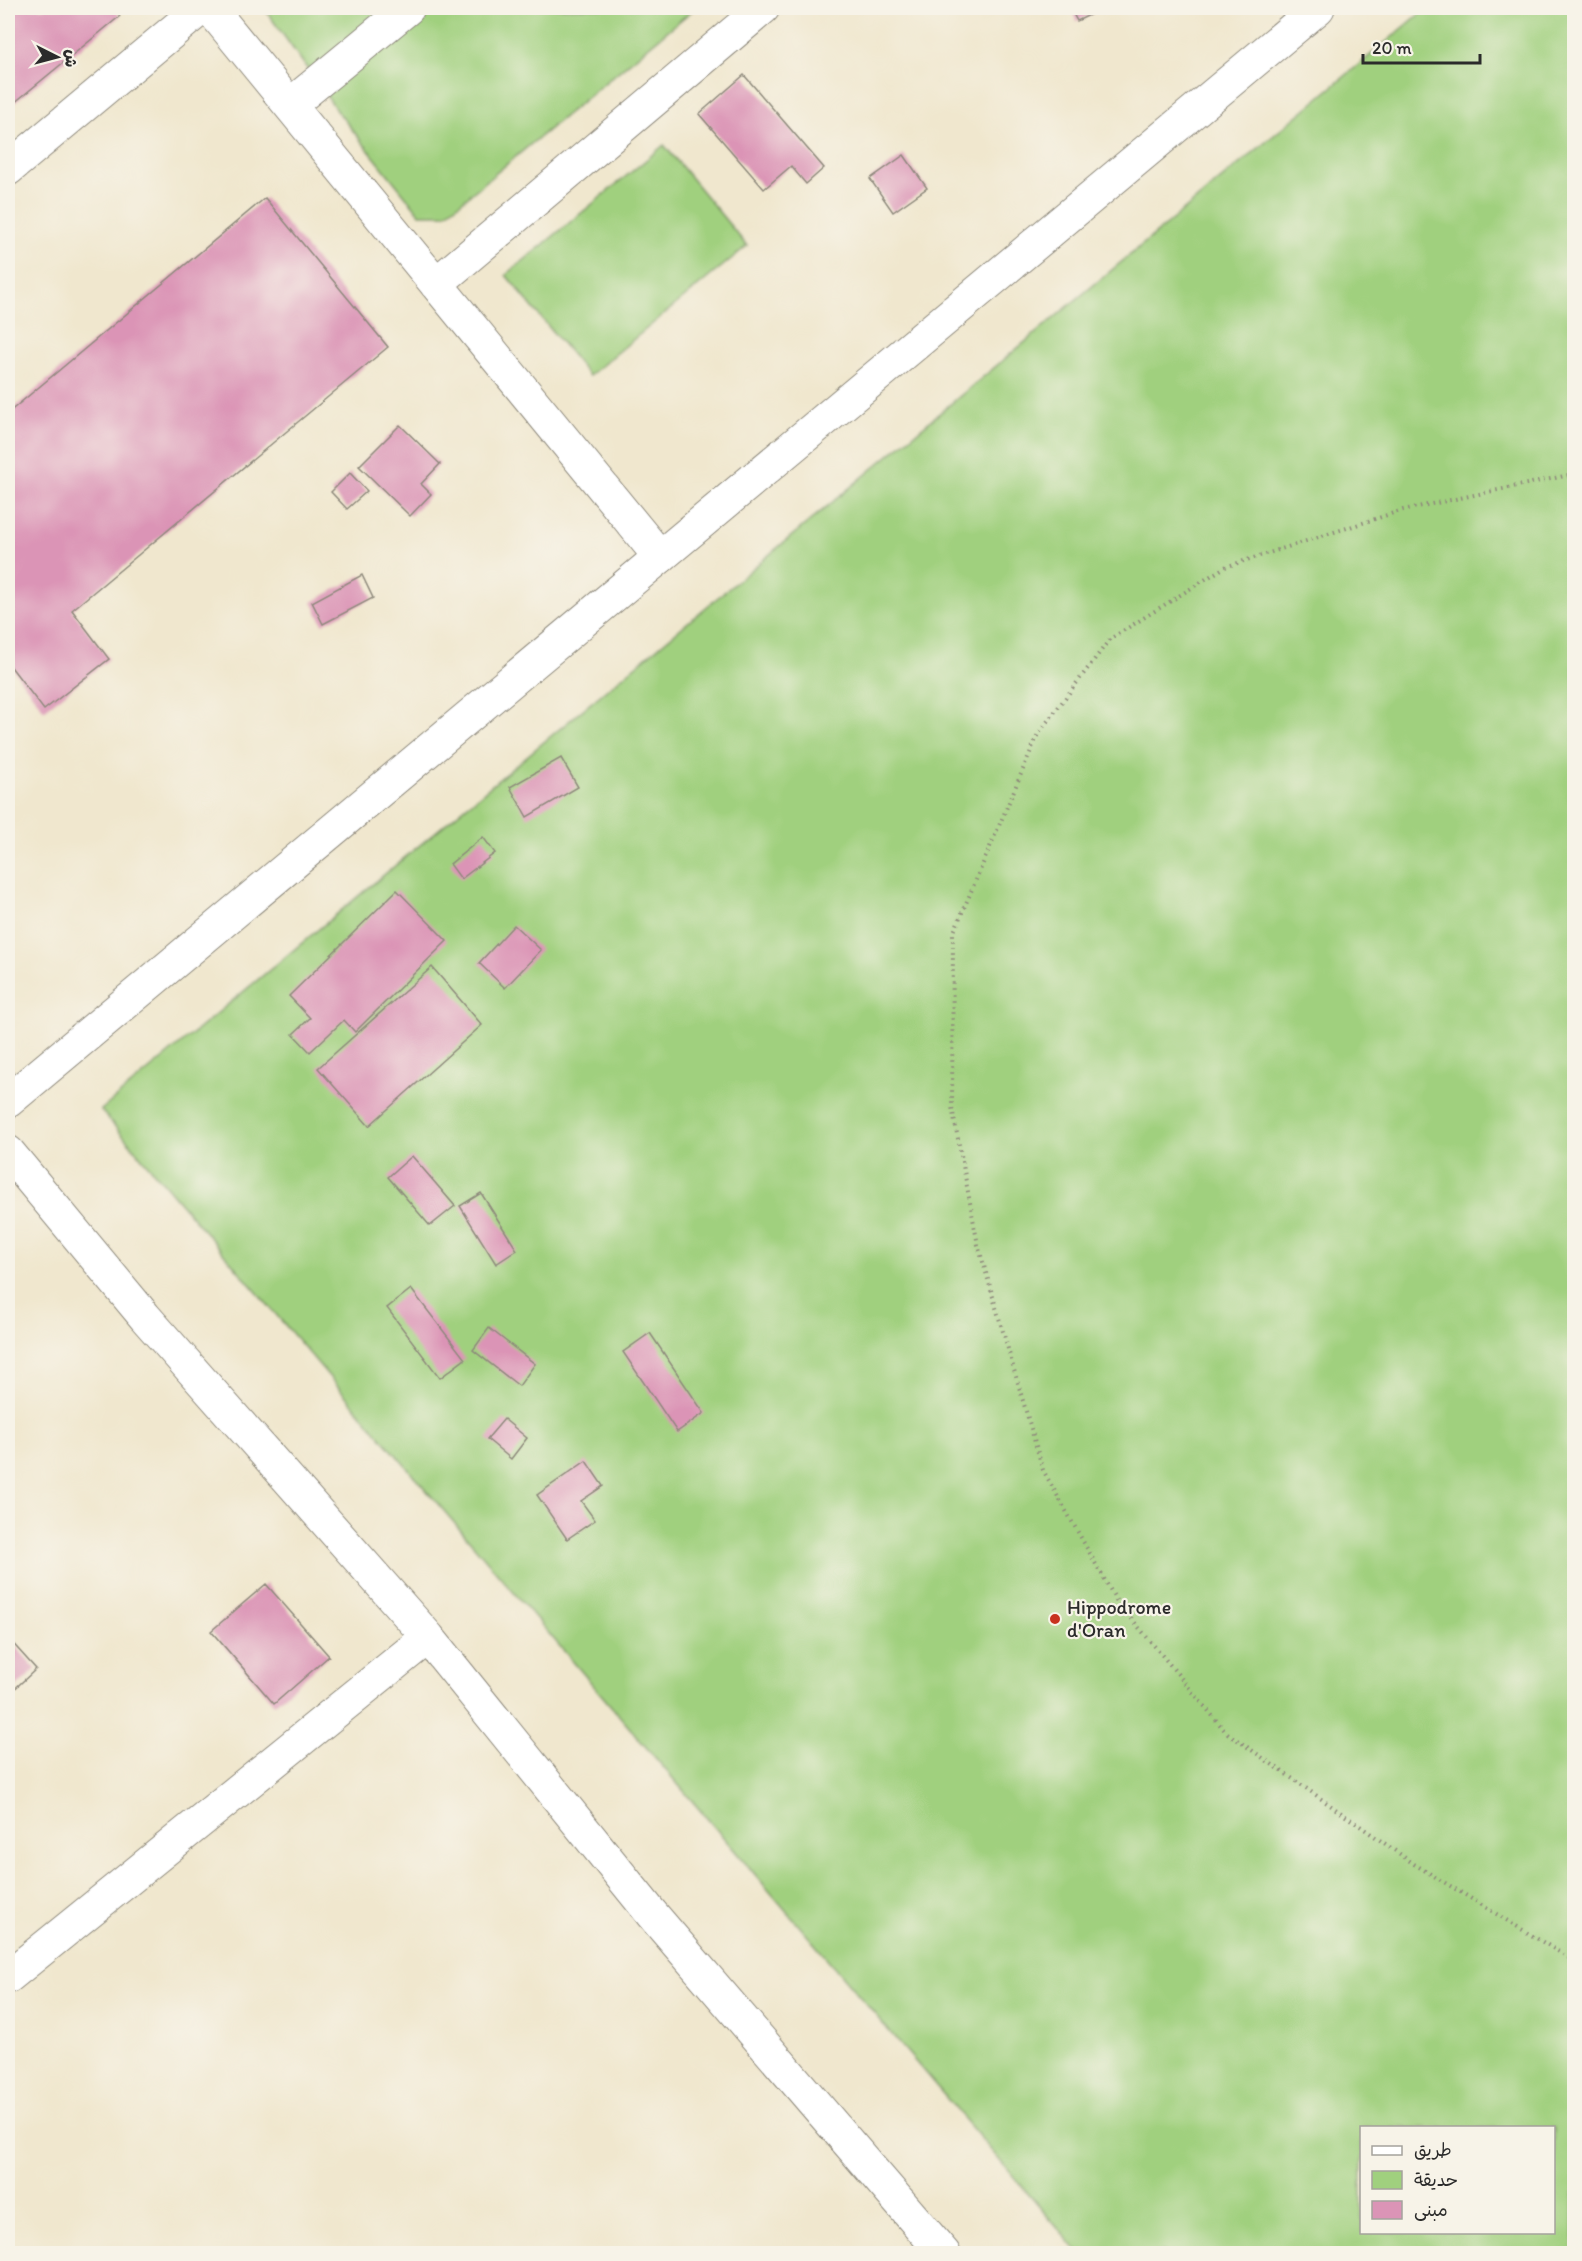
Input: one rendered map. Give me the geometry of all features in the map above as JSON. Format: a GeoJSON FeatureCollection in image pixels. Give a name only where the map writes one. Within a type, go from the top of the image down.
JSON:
{"type":"FeatureCollection","features":[{"type":"Feature","properties":{"kind":"main road"},"geometry":{"type":"LineString","coordinates":[[8,169],[201,8]]}},
{"type":"Feature","properties":{"kind":"main road"},"geometry":{"type":"LineString","coordinates":[[210,8],[660,557]]}},
{"type":"Feature","properties":{"kind":"main road"},"geometry":{"type":"LineString","coordinates":[[290,105],[408,8]]}},
{"type":"Feature","properties":{"kind":"main road"},"geometry":{"type":"LineString","coordinates":[[436,284],[763,8]]}},
{"type":"Feature","properties":{"kind":"main road"},"geometry":{"type":"LineString","coordinates":[[8,1101],[1317,8]]}},
{"type":"Feature","properties":{"kind":"main road"},"geometry":{"type":"LineString","coordinates":[[8,1152],[145,1317],[428,1637],[651,1913],[944,2253]]}},
{"type":"Feature","properties":{"kind":"main road"},"geometry":{"type":"LineString","coordinates":[[8,1977],[428,1637]]}},
{"type":"Feature","properties":{"kind":"path"},"geometry":{"type":"LineString","coordinates":[[1575,474],[1403,510],[1225,567],[1110,639],[1038,734],[953,933],[952,1107],[978,1245],[1043,1470],[1116,1600],[1226,1732],[1414,1864],[1575,1961]]}},
{"type":"Feature","properties":{"kind":"green space"},"geometry":{"type":"Polygon","coordinates":[[[264,8],[695,8],[460,203],[445,214],[420,214],[338,112],[264,8]]]}},
{"type":"Feature","properties":{"kind":"green space","name":"Hippodrome d'Oran"},"geometry":{"type":"Polygon","coordinates":[[[1427,8],[1574,8],[1574,2253],[1079,2253],[101,1110],[1427,8]]]}},
{"type":"Feature","properties":{"kind":"green space"},"geometry":{"type":"Polygon","coordinates":[[[664,145],[747,246],[589,376],[506,275],[664,145]]]}},
{"type":"Feature","properties":{"kind":"building"},"geometry":{"type":"Polygon","coordinates":[[[8,8],[113,8],[120,16],[8,108],[8,8]]]}},
{"type":"Feature","properties":{"kind":"building"},"geometry":{"type":"Polygon","coordinates":[[[1070,8],[1104,8],[1077,21],[1070,8]]]}},
{"type":"Feature","properties":{"kind":"building"},"geometry":{"type":"Polygon","coordinates":[[[744,75],[824,168],[806,184],[791,166],[764,189],[699,114],[744,75]]]}},
{"type":"Feature","properties":{"kind":"building"},"geometry":{"type":"Polygon","coordinates":[[[904,155],[927,188],[893,212],[870,179],[904,155]]]}},
{"type":"Feature","properties":{"kind":"building"},"geometry":{"type":"Polygon","coordinates":[[[265,198],[388,347],[72,610],[109,659],[44,710],[8,663],[8,413],[265,198]]]}},
{"type":"Feature","properties":{"kind":"building"},"geometry":{"type":"Polygon","coordinates":[[[400,425],[440,464],[421,484],[431,494],[410,516],[359,466],[400,425]]]}},
{"type":"Feature","properties":{"kind":"building"},"geometry":{"type":"Polygon","coordinates":[[[350,473],[367,491],[347,509],[331,492],[350,473]]]}},
{"type":"Feature","properties":{"kind":"building"},"geometry":{"type":"Polygon","coordinates":[[[362,575],[373,598],[323,624],[312,602],[362,575]]]}},
{"type":"Feature","properties":{"kind":"building"},"geometry":{"type":"Polygon","coordinates":[[[561,758],[578,787],[527,817],[510,787],[561,758]]]}},
{"type":"Feature","properties":{"kind":"building"},"geometry":{"type":"Polygon","coordinates":[[[483,837],[495,853],[461,879],[450,864],[483,837]]]}},
{"type":"Feature","properties":{"kind":"building"},"geometry":{"type":"Polygon","coordinates":[[[397,890],[447,941],[355,1032],[344,1020],[310,1052],[293,1034],[310,1018],[289,996],[397,890]]]}},
{"type":"Feature","properties":{"kind":"building"},"geometry":{"type":"Polygon","coordinates":[[[514,925],[541,950],[505,988],[479,963],[514,925]]]}},
{"type":"Feature","properties":{"kind":"building"},"geometry":{"type":"Polygon","coordinates":[[[432,967],[482,1025],[369,1126],[318,1068],[432,967]]]}},
{"type":"Feature","properties":{"kind":"building"},"geometry":{"type":"Polygon","coordinates":[[[412,1156],[455,1206],[430,1226],[388,1177],[412,1156]]]}},
{"type":"Feature","properties":{"kind":"building"},"geometry":{"type":"Polygon","coordinates":[[[481,1193],[517,1250],[496,1264],[460,1206],[481,1193]]]}},
{"type":"Feature","properties":{"kind":"building"},"geometry":{"type":"Polygon","coordinates":[[[411,1289],[465,1359],[440,1378],[387,1308],[411,1289]]]}},
{"type":"Feature","properties":{"kind":"building"},"geometry":{"type":"Polygon","coordinates":[[[489,1328],[535,1364],[519,1386],[473,1350],[489,1328]]]}},
{"type":"Feature","properties":{"kind":"building"},"geometry":{"type":"Polygon","coordinates":[[[650,1333],[704,1413],[677,1432],[623,1352],[650,1333]]]}},
{"type":"Feature","properties":{"kind":"building"},"geometry":{"type":"Polygon","coordinates":[[[504,1419],[527,1438],[511,1459],[487,1439],[504,1419]]]}},
{"type":"Feature","properties":{"kind":"building"},"geometry":{"type":"Polygon","coordinates":[[[586,1461],[603,1486],[581,1501],[595,1520],[567,1539],[537,1495],[586,1461]]]}},
{"type":"Feature","properties":{"kind":"building"},"geometry":{"type":"Polygon","coordinates":[[[266,1584],[329,1656],[274,1704],[211,1631],[266,1584]]]}},
{"type":"Feature","properties":{"kind":"building"},"geometry":{"type":"Polygon","coordinates":[[[8,1638],[36,1669],[8,1695],[8,1638]]]}},
{"type":"Feature","properties":{"kind":"place","name":"Hippodrome d'Oran"},"geometry":{"type":"Point","coordinates":[1055,1619]}}]}
